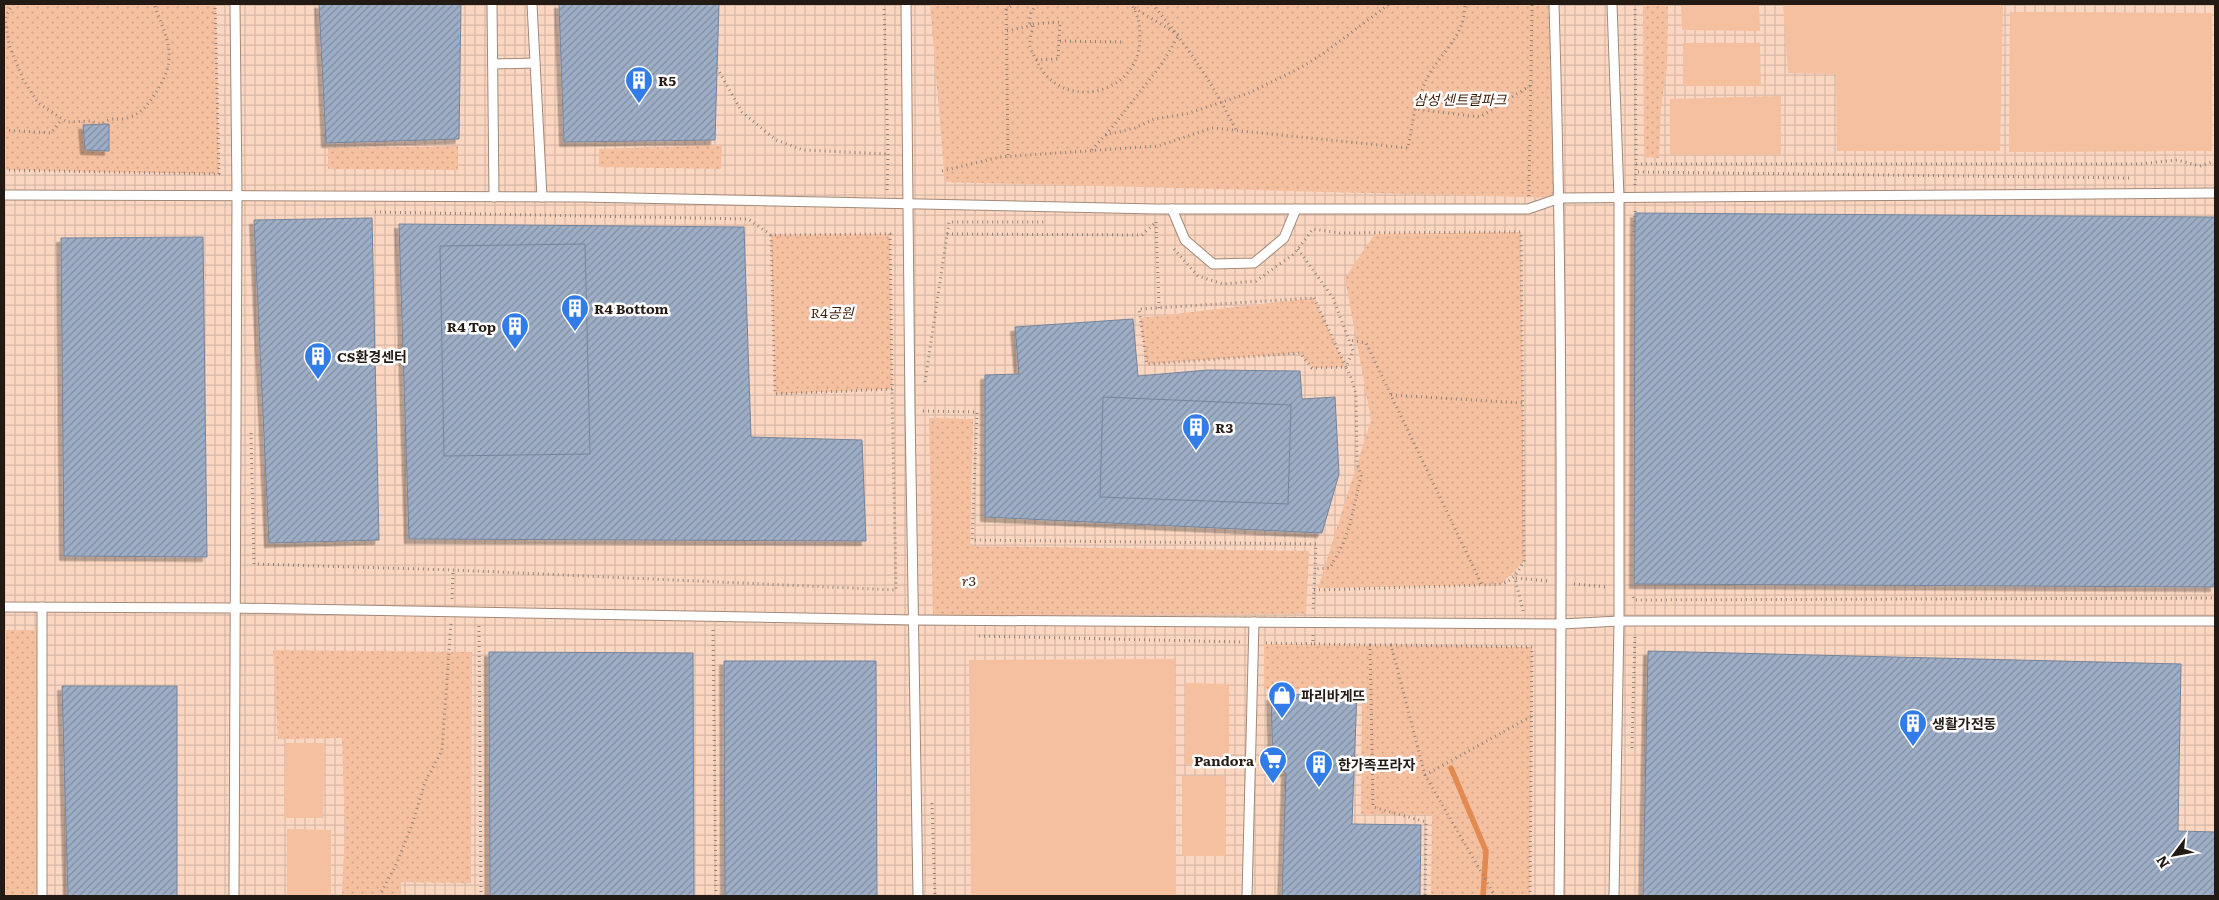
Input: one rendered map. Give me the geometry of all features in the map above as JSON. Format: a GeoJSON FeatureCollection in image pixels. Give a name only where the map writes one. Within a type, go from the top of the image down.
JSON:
{"type":"FeatureCollection","features":[{"type":"Feature","properties":{"kind":"lane"},"geometry":{"type":"LineString","coordinates":[[234,896],[237,195],[235,4]]}},
{"type":"Feature","properties":{"kind":"lane"},"geometry":{"type":"LineString","coordinates":[[492,4],[494,197]]}},
{"type":"Feature","properties":{"kind":"lane"},"geometry":{"type":"LineString","coordinates":[[532,4],[542,197]]}},
{"type":"Feature","properties":{"kind":"lane"},"geometry":{"type":"LineString","coordinates":[[906,4],[918,896]]}},
{"type":"Feature","properties":{"kind":"lane"},"geometry":{"type":"LineString","coordinates":[[1554,4],[1560,198],[1562,624],[1559,896]]}},
{"type":"Feature","properties":{"kind":"lane"},"geometry":{"type":"LineString","coordinates":[[1612,4],[1619,198],[1619,621],[1614,896]]}},
{"type":"Feature","properties":{"kind":"lane"},"geometry":{"type":"LineString","coordinates":[[493,64],[535,63]]}},
{"type":"Feature","properties":{"kind":"lane"},"geometry":{"type":"LineString","coordinates":[[4,195],[542,197],[887,202],[1172,209],[1528,209],[1560,198],[2215,193]]}},
{"type":"Feature","properties":{"kind":"lane"},"geometry":{"type":"LineString","coordinates":[[1172,209],[1185,240],[1213,264],[1254,263],[1284,238],[1296,209]]}},
{"type":"Feature","properties":{"kind":"lane"},"geometry":{"type":"LineString","coordinates":[[4,607],[234,608],[915,620],[1562,624],[1619,621],[2215,621]]}},
{"type":"Feature","properties":{"kind":"lane"},"geometry":{"type":"LineString","coordinates":[[42,607],[42,896]]}},
{"type":"Feature","properties":{"kind":"lane"},"geometry":{"type":"LineString","coordinates":[[1247,896],[1254,622]]}},
{"type":"Feature","properties":{"kind":"path"},"geometry":{"type":"LineString","coordinates":[[14,4],[5,17],[8,45],[26,84],[38,103],[67,122],[90,121],[102,124],[109,118],[129,118],[145,108],[162,83],[170,54],[167,35],[154,4]]}},
{"type":"Feature","properties":{"kind":"path"},"geometry":{"type":"LineString","coordinates":[[4,170],[219,174],[215,4]]}},
{"type":"Feature","properties":{"kind":"path"},"geometry":{"type":"LineString","coordinates":[[884,4],[888,154],[887,202]]}},
{"type":"Feature","properties":{"kind":"path"},"geometry":{"type":"LineString","coordinates":[[1006,4],[1008,157]]}},
{"type":"Feature","properties":{"kind":"path"},"geometry":{"type":"LineString","coordinates":[[1006,10],[1013,4]]}},
{"type":"Feature","properties":{"kind":"path"},"geometry":{"type":"LineString","coordinates":[[1036,4],[1030,13],[1030,47],[1036,60],[1042,72],[1052,83],[1080,92],[1103,89],[1119,81],[1132,67],[1136,59],[1140,32],[1134,8]]}},
{"type":"Feature","properties":{"kind":"path"},"geometry":{"type":"LineString","coordinates":[[1131,4],[1134,8],[1178,35]]}},
{"type":"Feature","properties":{"kind":"path"},"geometry":{"type":"LineString","coordinates":[[1152,4],[1178,35],[1222,103],[1236,130]]}},
{"type":"Feature","properties":{"kind":"path"},"geometry":{"type":"LineString","coordinates":[[1105,135],[1135,128],[1154,119],[1186,114],[1249,93],[1300,68],[1321,55],[1389,4]]}},
{"type":"Feature","properties":{"kind":"path"},"geometry":{"type":"LineString","coordinates":[[942,171],[1008,157],[1158,146],[1212,128],[1408,148],[1415,109],[1424,84],[1431,70],[1460,32],[1464,22],[1464,4]]}},
{"type":"Feature","properties":{"kind":"path"},"geometry":{"type":"LineString","coordinates":[[1528,209],[1531,177],[1532,4]]}},
{"type":"Feature","properties":{"kind":"path"},"geometry":{"type":"LineString","coordinates":[[1635,4],[1636,172],[2135,178]]}},
{"type":"Feature","properties":{"kind":"path"},"geometry":{"type":"LineString","coordinates":[[1007,31],[1031,25],[1060,22],[1058,59],[1036,60]]}},
{"type":"Feature","properties":{"kind":"path"},"geometry":{"type":"LineString","coordinates":[[1092,150],[1162,65],[1178,35]]}},
{"type":"Feature","properties":{"kind":"path"},"geometry":{"type":"LineString","coordinates":[[1060,41],[1125,42]]}},
{"type":"Feature","properties":{"kind":"path"},"geometry":{"type":"LineString","coordinates":[[717,68],[742,112],[776,140],[803,150],[888,154]]}},
{"type":"Feature","properties":{"kind":"path"},"geometry":{"type":"LineString","coordinates":[[1415,109],[1480,117],[1531,85]]}},
{"type":"Feature","properties":{"kind":"path"},"geometry":{"type":"LineString","coordinates":[[4,130],[51,133],[62,119]]}},
{"type":"Feature","properties":{"kind":"path"},"geometry":{"type":"LineString","coordinates":[[1636,164],[2138,164],[2177,160],[2200,166],[2215,161]]}},
{"type":"Feature","properties":{"kind":"path"},"geometry":{"type":"LineString","coordinates":[[1156,208],[1159,308]]}},
{"type":"Feature","properties":{"kind":"path"},"geometry":{"type":"LineString","coordinates":[[251,426],[254,564],[453,570],[896,590],[890,234],[771,235],[748,219],[374,212]]}},
{"type":"Feature","properties":{"kind":"path"},"geometry":{"type":"LineString","coordinates":[[923,391],[949,222],[1048,222]]}},
{"type":"Feature","properties":{"kind":"path"},"geometry":{"type":"LineString","coordinates":[[1146,222],[1156,222],[1160,225]]}},
{"type":"Feature","properties":{"kind":"path"},"geometry":{"type":"LineString","coordinates":[[947,234],[1142,235],[1156,222]]}},
{"type":"Feature","properties":{"kind":"path"},"geometry":{"type":"LineString","coordinates":[[1173,247],[1198,276],[1223,284],[1256,281],[1294,254],[1312,229],[1340,233],[1521,232],[1524,561],[1515,578]]}},
{"type":"Feature","properties":{"kind":"path"},"geometry":{"type":"LineString","coordinates":[[771,235],[775,394],[892,389]]}},
{"type":"Feature","properties":{"kind":"path"},"geometry":{"type":"LineString","coordinates":[[1298,249],[1333,298],[1354,351],[1346,367]]}},
{"type":"Feature","properties":{"kind":"path"},"geometry":{"type":"LineString","coordinates":[[1315,570],[1330,568],[1343,544],[1361,476],[1357,463],[1356,394],[1350,375],[1314,298],[1139,309],[1147,364],[1300,353],[1312,368],[1346,367]]}},
{"type":"Feature","properties":{"kind":"path"},"geometry":{"type":"LineString","coordinates":[[1349,340],[1366,343],[1482,585]]}},
{"type":"Feature","properties":{"kind":"path"},"geometry":{"type":"LineString","coordinates":[[1391,395],[1523,403]]}},
{"type":"Feature","properties":{"kind":"path"},"geometry":{"type":"LineString","coordinates":[[920,411],[977,412],[972,540],[1316,544],[1313,644]]}},
{"type":"Feature","properties":{"kind":"path"},"geometry":{"type":"LineString","coordinates":[[380,896],[395,868],[412,825],[425,782],[442,750],[452,612],[453,570]]}},
{"type":"Feature","properties":{"kind":"path"},"geometry":{"type":"LineString","coordinates":[[1314,590],[1500,585],[1515,578],[1628,589],[1634,600],[2215,598]]}},
{"type":"Feature","properties":{"kind":"path"},"geometry":{"type":"LineString","coordinates":[[479,612],[481,896]]}},
{"type":"Feature","properties":{"kind":"path"},"geometry":{"type":"LineString","coordinates":[[713,616],[716,896]]}},
{"type":"Feature","properties":{"kind":"path"},"geometry":{"type":"LineString","coordinates":[[975,636],[1248,643]]}},
{"type":"Feature","properties":{"kind":"path"},"geometry":{"type":"LineString","coordinates":[[1260,643],[1532,647],[1530,896]]}},
{"type":"Feature","properties":{"kind":"path"},"geometry":{"type":"LineString","coordinates":[[1370,645],[1373,807],[1426,822],[1425,896]]}},
{"type":"Feature","properties":{"kind":"path"},"geometry":{"type":"LineString","coordinates":[[1391,645],[1425,775],[1495,896]]}},
{"type":"Feature","properties":{"kind":"path"},"geometry":{"type":"LineString","coordinates":[[1425,775],[1532,716]]}},
{"type":"Feature","properties":{"kind":"path"},"geometry":{"type":"LineString","coordinates":[[932,799],[935,896]]}},
{"type":"Feature","properties":{"kind":"shaded area"},"geometry":{"type":"Polygon","coordinates":[[[4,4],[2215,4],[2215,896],[4,896],[4,4]]]}},
{"type":"Feature","properties":{"kind":"green space"},"geometry":{"type":"Polygon","coordinates":[[[4,4],[216,4],[219,174],[4,170],[4,4]]]}},
{"type":"Feature","properties":{"kind":"green space","name":"삼성 센트럴파크"},"geometry":{"type":"Polygon","coordinates":[[[930,4],[1554,4],[1560,198],[945,182],[930,4]]]}},
{"type":"Feature","properties":{"kind":"green space"},"geometry":{"type":"Polygon","coordinates":[[[1643,4],[1668,4],[1667,68],[1661,107],[1659,158],[1644,157],[1643,4]]]}},
{"type":"Feature","properties":{"kind":"green space"},"geometry":{"type":"Polygon","coordinates":[[[1681,4],[1759,4],[1760,31],[1682,30],[1681,4]]]}},
{"type":"Feature","properties":{"kind":"green space"},"geometry":{"type":"Polygon","coordinates":[[[1783,4],[2214,4],[2003,5],[2000,151],[1837,151],[1836,74],[1788,73],[1783,4]]]}},
{"type":"Feature","properties":{"kind":"green space"},"geometry":{"type":"Polygon","coordinates":[[[2010,12],[2212,13],[2212,151],[2009,152],[2010,12]]]}},
{"type":"Feature","properties":{"kind":"green space"},"geometry":{"type":"Polygon","coordinates":[[[1683,43],[1760,43],[1761,86],[1683,86],[1683,43]]]}},
{"type":"Feature","properties":{"kind":"green space"},"geometry":{"type":"Polygon","coordinates":[[[1781,96],[1781,155],[1670,155],[1670,99],[1781,96]]]}},
{"type":"Feature","properties":{"kind":"green space"},"geometry":{"type":"Polygon","coordinates":[[[722,145],[721,169],[599,167],[599,149],[722,145]]]}},
{"type":"Feature","properties":{"kind":"green space"},"geometry":{"type":"Polygon","coordinates":[[[458,146],[458,170],[328,169],[328,148],[458,146]]]}},
{"type":"Feature","properties":{"kind":"green space"},"geometry":{"type":"Polygon","coordinates":[[[1521,232],[1524,561],[1500,585],[1318,588],[1371,420],[1345,278],[1375,234],[1521,232]]]}},
{"type":"Feature","properties":{"kind":"green space","name":"R4공원"},"geometry":{"type":"Polygon","coordinates":[[[890,234],[892,389],[775,394],[771,235],[890,234]]]}},
{"type":"Feature","properties":{"kind":"green space"},"geometry":{"type":"Polygon","coordinates":[[[1314,298],[1346,367],[1312,368],[1300,353],[1147,364],[1140,318],[1314,298]]]}},
{"type":"Feature","properties":{"kind":"green space","name":"r3"},"geometry":{"type":"Polygon","coordinates":[[[929,418],[973,419],[970,546],[1309,551],[1306,614],[933,615],[929,418]]]}},
{"type":"Feature","properties":{"kind":"green space"},"geometry":{"type":"Polygon","coordinates":[[[4,630],[40,630],[38,896],[4,896],[4,630]]]}},
{"type":"Feature","properties":{"kind":"green space"},"geometry":{"type":"Polygon","coordinates":[[[1264,644],[1532,647],[1530,896],[1431,896],[1432,815],[1361,814],[1362,690],[1264,689],[1264,644]]]}},
{"type":"Feature","properties":{"kind":"green space"},"geometry":{"type":"Polygon","coordinates":[[[273,650],[472,652],[471,883],[401,882],[401,896],[342,896],[345,828],[342,738],[278,739],[273,650]]]}},
{"type":"Feature","properties":{"kind":"green space"},"geometry":{"type":"Polygon","coordinates":[[[1175,659],[1176,896],[971,896],[969,660],[1175,659]]]}},
{"type":"Feature","properties":{"kind":"green space"},"geometry":{"type":"Polygon","coordinates":[[[1185,683],[1229,684],[1229,764],[1185,764],[1185,683]]]}},
{"type":"Feature","properties":{"kind":"green space"},"geometry":{"type":"Polygon","coordinates":[[[285,743],[325,743],[323,818],[284,818],[285,743]]]}},
{"type":"Feature","properties":{"kind":"green space"},"geometry":{"type":"Polygon","coordinates":[[[1182,776],[1225,776],[1226,856],[1182,856],[1182,776]]]}},
{"type":"Feature","properties":{"kind":"green space"},"geometry":{"type":"Polygon","coordinates":[[[287,829],[331,830],[331,896],[287,896],[287,829]]]}},
{"type":"Feature","properties":{"kind":"building"},"geometry":{"type":"Polygon","coordinates":[[[319,4],[461,4],[459,139],[326,143],[319,4]]]}},
{"type":"Feature","properties":{"kind":"building","name":"R5"},"geometry":{"type":"Polygon","coordinates":[[[559,4],[719,4],[715,140],[564,142],[559,4]]]}},
{"type":"Feature","properties":{"kind":"building"},"geometry":{"type":"Polygon","coordinates":[[[109,124],[109,151],[85,150],[83,125],[109,124]]]}},
{"type":"Feature","properties":{"kind":"building"},"geometry":{"type":"Polygon","coordinates":[[[1635,213],[2215,217],[2215,587],[1634,584],[1635,213]]]}},
{"type":"Feature","properties":{"kind":"building","name":"CS환경센터"},"geometry":{"type":"Polygon","coordinates":[[[372,218],[379,540],[269,543],[254,220],[372,218]]]}},
{"type":"Feature","properties":{"kind":"building","name":"R4 Bottom"},"geometry":{"type":"Polygon","coordinates":[[[399,224],[744,227],[751,437],[862,440],[866,541],[409,539],[399,224]]]}},
{"type":"Feature","properties":{"kind":"building"},"geometry":{"type":"Polygon","coordinates":[[[203,237],[207,557],[64,556],[61,238],[203,237]]]}},
{"type":"Feature","properties":{"kind":"building","name":"R4 Top"},"geometry":{"type":"Polygon","coordinates":[[[585,244],[590,454],[444,456],[440,246],[585,244]]]}},
{"type":"Feature","properties":{"kind":"building"},"geometry":{"type":"Polygon","coordinates":[[[1133,319],[1138,376],[1208,370],[1300,371],[1302,399],[1335,397],[1339,474],[1322,533],[985,517],[985,375],[1019,374],[1015,327],[1133,319]]]}},
{"type":"Feature","properties":{"kind":"building","name":"R3"},"geometry":{"type":"Polygon","coordinates":[[[1103,397],[1291,405],[1288,504],[1100,497],[1103,397]]]}},
{"type":"Feature","properties":{"kind":"building","name":"생활가전동"},"geometry":{"type":"Polygon","coordinates":[[[1648,651],[2181,664],[2178,831],[2215,832],[2215,896],[1643,896],[1648,651]]]}},
{"type":"Feature","properties":{"kind":"building"},"geometry":{"type":"Polygon","coordinates":[[[489,652],[693,653],[694,896],[490,896],[489,652]]]}},
{"type":"Feature","properties":{"kind":"building"},"geometry":{"type":"Polygon","coordinates":[[[724,661],[876,661],[877,896],[725,896],[724,661]]]}},
{"type":"Feature","properties":{"kind":"building"},"geometry":{"type":"Polygon","coordinates":[[[62,686],[177,686],[177,896],[68,896],[62,686]]]}},
{"type":"Feature","properties":{"kind":"building","name":"한가족프라자"},"geometry":{"type":"Polygon","coordinates":[[[1357,691],[1352,824],[1421,825],[1420,896],[1282,896],[1286,773],[1273,767],[1271,696],[1357,691]]]}},
{"type":"Feature","properties":{"kind":"waterway"},"geometry":{"type":"LineString","coordinates":[[1451,768],[1486,851],[1483,896]]}},
{"type":"Feature","properties":{"kind":"place","name":"R5"},"geometry":{"type":"Point","coordinates":[639,104]}},
{"type":"Feature","properties":{"kind":"place","name":"R4 Bottom"},"geometry":{"type":"Point","coordinates":[575,332]}},
{"type":"Feature","properties":{"kind":"place","name":"R4 Top"},"geometry":{"type":"Point","coordinates":[515,350]}},
{"type":"Feature","properties":{"kind":"place","name":"CS환경센터"},"geometry":{"type":"Point","coordinates":[318,380]}},
{"type":"Feature","properties":{"kind":"place","name":"R3"},"geometry":{"type":"Point","coordinates":[1196,451]}},
{"type":"Feature","properties":{"kind":"place","name":"파리바게뜨"},"geometry":{"type":"Point","coordinates":[1282,719]}},
{"type":"Feature","properties":{"kind":"place","name":"생활가전동"},"geometry":{"type":"Point","coordinates":[1913,747]}},
{"type":"Feature","properties":{"kind":"place","name":"Pandora"},"geometry":{"type":"Point","coordinates":[1273,784]}},
{"type":"Feature","properties":{"kind":"place","name":"한가족프라자"},"geometry":{"type":"Point","coordinates":[1319,788]}}]}
